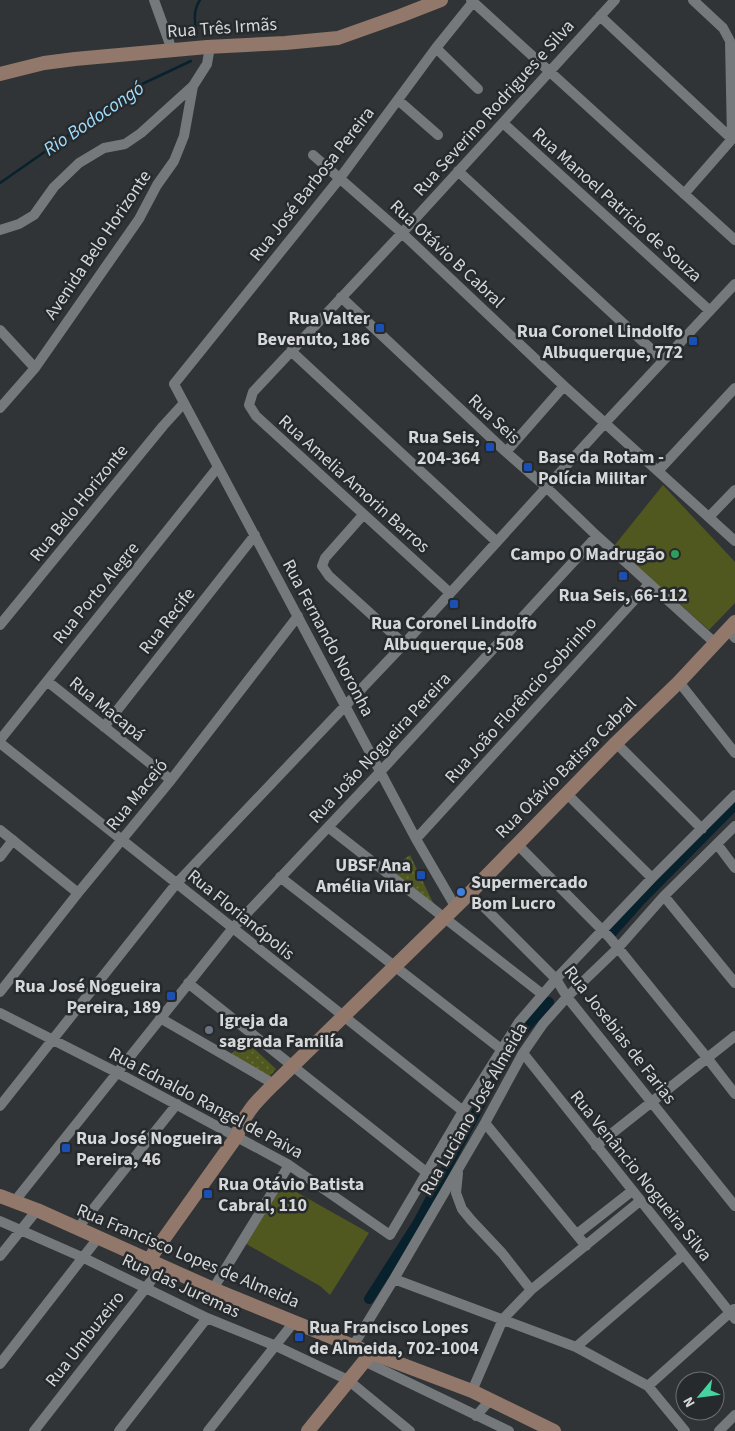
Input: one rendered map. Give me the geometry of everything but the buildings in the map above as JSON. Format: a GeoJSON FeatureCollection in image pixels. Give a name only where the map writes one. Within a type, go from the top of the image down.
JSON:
{"type":"FeatureCollection","features":[{"type":"Feature","properties":{"kind":"street"},"geometry":{"type":"LineString","coordinates":[[154,0],[172,50]]}},
{"type":"Feature","properties":{"kind":"street","name":"Rua Três Irmãs"},"geometry":{"type":"LineString","coordinates":[[0,74],[59,61],[190,48],[338,38],[441,0]]}},
{"type":"Feature","properties":{"kind":"street","name":"Rua Severino Rodrigues e Silva"},"geometry":{"type":"LineString","coordinates":[[253,392],[402,233],[615,0]]}},
{"type":"Feature","properties":{"kind":"street"},"geometry":{"type":"LineString","coordinates":[[684,194],[734,139],[730,41],[723,28],[693,0]]}},
{"type":"Feature","properties":{"kind":"street"},"geometry":{"type":"LineString","coordinates":[[472,1],[735,240]]}},
{"type":"Feature","properties":{"kind":"street","name":"Rua José Barbosa Pereira"},"geometry":{"type":"LineString","coordinates":[[174,384],[340,178],[472,1]]}},
{"type":"Feature","properties":{"kind":"street"},"geometry":{"type":"LineString","coordinates":[[600,16],[734,139]]}},
{"type":"Feature","properties":{"kind":"street"},"geometry":{"type":"LineString","coordinates":[[0,230],[19,224],[34,215],[54,187],[79,163],[104,148],[124,144],[133,139],[193,86],[207,64],[208,47]]}},
{"type":"Feature","properties":{"kind":"street"},"geometry":{"type":"LineString","coordinates":[[436,48],[478,89]]}},
{"type":"Feature","properties":{"kind":"street","name":"Avenida Belo Horizonte"},"geometry":{"type":"LineString","coordinates":[[0,408],[35,368],[139,219],[174,161],[184,136],[193,86]]}},
{"type":"Feature","properties":{"kind":"street"},"geometry":{"type":"LineString","coordinates":[[398,100],[438,136]]}},
{"type":"Feature","properties":{"kind":"street","name":"Rua Manoel Patricio de Souza"},"geometry":{"type":"LineString","coordinates":[[502,122],[710,312]]}},
{"type":"Feature","properties":{"kind":"street","name":"Rua Otávio B Cabral"},"geometry":{"type":"LineString","coordinates":[[313,155],[402,233],[564,386],[735,540]]}},
{"type":"Feature","properties":{"kind":"street"},"geometry":{"type":"LineString","coordinates":[[458,171],[663,360]]}},
{"type":"Feature","properties":{"kind":"street"},"geometry":{"type":"LineString","coordinates":[[0,1106],[176,884],[404,644],[546,487],[735,284]]}},
{"type":"Feature","properties":{"kind":"street","name":"Rua Seis"},"geometry":{"type":"LineString","coordinates":[[342,297],[506,452],[714,643]]}},
{"type":"Feature","properties":{"kind":"street"},"geometry":{"type":"LineString","coordinates":[[0,330],[35,368]]}},
{"type":"Feature","properties":{"kind":"street"},"geometry":{"type":"LineString","coordinates":[[291,351],[497,542]]}},
{"type":"Feature","properties":{"kind":"street","name":"Rua Fernando Noronha"},"geometry":{"type":"LineString","coordinates":[[174,384],[416,839],[455,906]]}},
{"type":"Feature","properties":{"kind":"street"},"geometry":{"type":"LineString","coordinates":[[506,452],[564,386]]}},
{"type":"Feature","properties":{"kind":"street"},"geometry":{"type":"LineString","coordinates":[[659,470],[735,388]]}},
{"type":"Feature","properties":{"kind":"street","name":"Rua Amelia Amorin Barros"},"geometry":{"type":"LineString","coordinates":[[253,392],[249,405],[256,416],[450,593]]}},
{"type":"Feature","properties":{"kind":"street","name":"Rua Belo Horizonte"},"geometry":{"type":"LineString","coordinates":[[0,625],[184,403]]}},
{"type":"Feature","properties":{"kind":"street","name":"Rua Porto Alegre"},"geometry":{"type":"LineString","coordinates":[[0,742],[218,467]]}},
{"type":"Feature","properties":{"kind":"street"},"geometry":{"type":"LineString","coordinates":[[710,517],[735,490]]}},
{"type":"Feature","properties":{"kind":"street"},"geometry":{"type":"LineString","coordinates":[[363,515],[323,562],[324,570],[404,644]]}},
{"type":"Feature","properties":{"kind":"street","name":"Rua Recife"},"geometry":{"type":"LineString","coordinates":[[104,728],[255,535]]}},
{"type":"Feature","properties":{"kind":"street","name":"Rua João Nogueira Pereira"},"geometry":{"type":"LineString","coordinates":[[14,1202],[232,929],[380,772],[597,536]]}},
{"type":"Feature","properties":{"kind":"street","name":"Rua João Florêncio Sobrinho"},"geometry":{"type":"LineString","coordinates":[[416,839],[649,584]]}},
{"type":"Feature","properties":{"kind":"street","name":"Rua Maceió"},"geometry":{"type":"LineString","coordinates":[[0,992],[171,780],[298,616]]}},
{"type":"Feature","properties":{"kind":"street","name":"Rua Otávio Batisra Cabral"},"geometry":{"type":"LineString","coordinates":[[154,1264],[237,1136],[245,1116],[274,1084],[470,893],[616,743],[679,682],[714,643],[733,630]]}},
{"type":"Feature","properties":{"kind":"street","name":"Rua Macapá"},"geometry":{"type":"LineString","coordinates":[[47,681],[171,780]]}},
{"type":"Feature","properties":{"kind":"street"},"geometry":{"type":"LineString","coordinates":[[679,682],[735,753]]}},
{"type":"Feature","properties":{"kind":"street","name":"Rua Florianópolis"},"geometry":{"type":"LineString","coordinates":[[0,742],[343,1018],[462,1111]]}},
{"type":"Feature","properties":{"kind":"street"},"geometry":{"type":"LineString","coordinates":[[616,743],[702,829]]}},
{"type":"Feature","properties":{"kind":"street"},"geometry":{"type":"LineString","coordinates":[[567,794],[652,878]]}},
{"type":"Feature","properties":{"kind":"street","name":"Rua Luciano José Almeida"},"geometry":{"type":"LineString","coordinates":[[390,1235],[462,1111],[519,1022],[542,994],[652,878],[735,796]]}},
{"type":"Feature","properties":{"kind":"street","name":"Rua Luciano José Almeida"},"geometry":{"type":"LineString","coordinates":[[353,1346],[484,1124],[523,1053],[543,1024],[618,948],[664,896],[735,826]]}},
{"type":"Feature","properties":{"kind":"street"},"geometry":{"type":"LineString","coordinates":[[328,827],[542,994]]}},
{"type":"Feature","properties":{"kind":"street"},"geometry":{"type":"LineString","coordinates":[[0,830],[78,893]]}},
{"type":"Feature","properties":{"kind":"street"},"geometry":{"type":"LineString","coordinates":[[0,857],[13,840]]}},
{"type":"Feature","properties":{"kind":"street"},"geometry":{"type":"LineString","coordinates":[[517,844],[603,930],[735,1094]]}},
{"type":"Feature","properties":{"kind":"street"},"geometry":{"type":"LineString","coordinates":[[717,844],[735,868]]}},
{"type":"Feature","properties":{"kind":"street"},"geometry":{"type":"LineString","coordinates":[[280,877],[501,1048]]}},
{"type":"Feature","properties":{"kind":"street","name":"Rua Josebias de Farias"},"geometry":{"type":"LineString","coordinates":[[470,893],[556,979],[568,997],[735,1206]]}},
{"type":"Feature","properties":{"kind":"street"},"geometry":{"type":"LineString","coordinates":[[664,896],[735,983]]}},
{"type":"Feature","properties":{"kind":"street"},"geometry":{"type":"LineString","coordinates":[[188,982],[426,1172]]}},
{"type":"Feature","properties":{"kind":"street","name":"Rua Ednaldo Rangel de Paiva"},"geometry":{"type":"LineString","coordinates":[[0,1013],[177,1104],[289,1165],[390,1235]]}},
{"type":"Feature","properties":{"kind":"street"},"geometry":{"type":"LineString","coordinates":[[160,1018],[274,1084]]}},
{"type":"Feature","properties":{"kind":"street"},"geometry":{"type":"LineString","coordinates":[[596,1146],[735,1036]]}},
{"type":"Feature","properties":{"kind":"street","name":"Rua Venâncio Nogueira Silva"},"geometry":{"type":"LineString","coordinates":[[523,1053],[683,1255],[733,1313]]}},
{"type":"Feature","properties":{"kind":"street"},"geometry":{"type":"LineString","coordinates":[[77,1229],[177,1104]]}},
{"type":"Feature","properties":{"kind":"street"},"geometry":{"type":"LineString","coordinates":[[484,1124],[586,1246]]}},
{"type":"Feature","properties":{"kind":"street"},"geometry":{"type":"LineString","coordinates":[[213,1289],[289,1165]]}},
{"type":"Feature","properties":{"kind":"street"},"geometry":{"type":"LineString","coordinates":[[458,1167],[456,1193],[462,1209],[532,1290]]}},
{"type":"Feature","properties":{"kind":"street"},"geometry":{"type":"LineString","coordinates":[[577,1234],[632,1191]]}},
{"type":"Feature","properties":{"kind":"street","name":"Rua Francisco Lopes de Almeida"},"geometry":{"type":"LineString","coordinates":[[0,1196],[36,1210],[154,1264],[353,1346],[368,1357],[491,1399],[554,1431]]}},
{"type":"Feature","properties":{"kind":"street"},"geometry":{"type":"LineString","coordinates":[[472,1391],[502,1318],[532,1290],[640,1201]]}},
{"type":"Feature","properties":{"kind":"street"},"geometry":{"type":"LineString","coordinates":[[0,1256],[36,1210]]}},
{"type":"Feature","properties":{"kind":"street","name":"Rua das Juremas"},"geometry":{"type":"LineString","coordinates":[[0,1222],[84,1258],[207,1318],[276,1346],[348,1380],[410,1431]]}},
{"type":"Feature","properties":{"kind":"street"},"geometry":{"type":"LineString","coordinates":[[0,1364],[98,1238]]}},
{"type":"Feature","properties":{"kind":"street"},"geometry":{"type":"LineString","coordinates":[[576,1347],[683,1255]]}},
{"type":"Feature","properties":{"kind":"street","name":"Rua Umbuzeiro"},"geometry":{"type":"LineString","coordinates":[[34,1431],[145,1289],[154,1264]]}},
{"type":"Feature","properties":{"kind":"street"},"geometry":{"type":"LineString","coordinates":[[394,1279],[576,1347],[648,1386],[685,1431]]}},
{"type":"Feature","properties":{"kind":"street"},"geometry":{"type":"LineString","coordinates":[[648,1386],[733,1313]]}},
{"type":"Feature","properties":{"kind":"street"},"geometry":{"type":"LineString","coordinates":[[119,1431],[207,1318]]}},
{"type":"Feature","properties":{"kind":"street"},"geometry":{"type":"LineString","coordinates":[[208,1431],[294,1322]]}},
{"type":"Feature","properties":{"kind":"street"},"geometry":{"type":"LineString","coordinates":[[308,1431],[368,1357],[476,1416],[509,1431]]}},
{"type":"Feature","properties":{"kind":"street"},"geometry":{"type":"LineString","coordinates":[[476,1416],[491,1399]]}},
{"type":"Feature","properties":{"kind":"street"},"geometry":{"type":"LineString","coordinates":[[726,1429],[735,1415]]}},
{"type":"Feature","properties":{"kind":"green space","name":"Campo O Madrugão"},"geometry":{"type":"Polygon","coordinates":[[[663,485],[735,562],[735,603],[709,630],[614,546],[663,485]]]}},
{"type":"Feature","properties":{"kind":"green space"},"geometry":{"type":"Polygon","coordinates":[[[410,855],[438,913],[387,872],[410,855]]]}},
{"type":"Feature","properties":{"kind":"green space"},"geometry":{"type":"Polygon","coordinates":[[[246,1041],[276,1069],[268,1078],[230,1055],[246,1041]]]}},
{"type":"Feature","properties":{"kind":"green space"},"geometry":{"type":"Polygon","coordinates":[[[282,1184],[369,1233],[330,1295],[320,1286],[243,1242],[282,1184]]]}},
{"type":"Feature","properties":{"kind":"waterway","name":"Rio Bodocongó"},"geometry":{"type":"LineString","coordinates":[[197,33],[195,16],[200,0]]}},
{"type":"Feature","properties":{"kind":"waterway","name":"Rio Bodocongó"},"geometry":{"type":"LineString","coordinates":[[0,183],[142,84],[191,61]]}},
{"type":"Feature","properties":{"kind":"waterway"},"geometry":{"type":"LineString","coordinates":[[610,935],[641,900],[735,805]]}},
{"type":"Feature","properties":{"kind":"waterway"},"geometry":{"type":"LineString","coordinates":[[369,1299],[417,1224],[514,1041],[549,1002]]}},
{"type":"Feature","properties":{"kind":"place","name":"Rua Valter Bevenuto, 186"},"geometry":{"type":"Point","coordinates":[380,328]}},
{"type":"Feature","properties":{"kind":"place","name":"Rua Coronel Lindolfo Albuquerque, 772"},"geometry":{"type":"Point","coordinates":[693,341]}},
{"type":"Feature","properties":{"kind":"place","name":"Rua Seis, 204-364"},"geometry":{"type":"Point","coordinates":[490,447]}},
{"type":"Feature","properties":{"kind":"place","name":"Base da Rotam - Polícia Militar"},"geometry":{"type":"Point","coordinates":[528,467]}},
{"type":"Feature","properties":{"kind":"place","name":"Campo O Madrugão"},"geometry":{"type":"Point","coordinates":[675,554]}},
{"type":"Feature","properties":{"kind":"place","name":"Rua Seis, 66-112"},"geometry":{"type":"Point","coordinates":[623,576]}},
{"type":"Feature","properties":{"kind":"place","name":"Rua Coronel Lindolfo Albuquerque, 508"},"geometry":{"type":"Point","coordinates":[454,604]}},
{"type":"Feature","properties":{"kind":"place","name":"UBSF Ana Amélia Vilar"},"geometry":{"type":"Point","coordinates":[421,875]}},
{"type":"Feature","properties":{"kind":"place","name":"Supermercado Bom Lucro"},"geometry":{"type":"Point","coordinates":[461,892]}},
{"type":"Feature","properties":{"kind":"place","name":"Rua José Nogueira Pereira, 189"},"geometry":{"type":"Point","coordinates":[171,996]}},
{"type":"Feature","properties":{"kind":"place","name":"Igreja da sagrada Familía"},"geometry":{"type":"Point","coordinates":[209,1030]}},
{"type":"Feature","properties":{"kind":"place","name":"Rua José Nogueira Pereira, 46"},"geometry":{"type":"Point","coordinates":[66,1148]}},
{"type":"Feature","properties":{"kind":"place","name":"Rua Otávio Batista Cabral, 110"},"geometry":{"type":"Point","coordinates":[208,1194]}},
{"type":"Feature","properties":{"kind":"place","name":"Rua Francisco Lopes de Almeida, 702-1004"},"geometry":{"type":"Point","coordinates":[299,1337]}}]}
